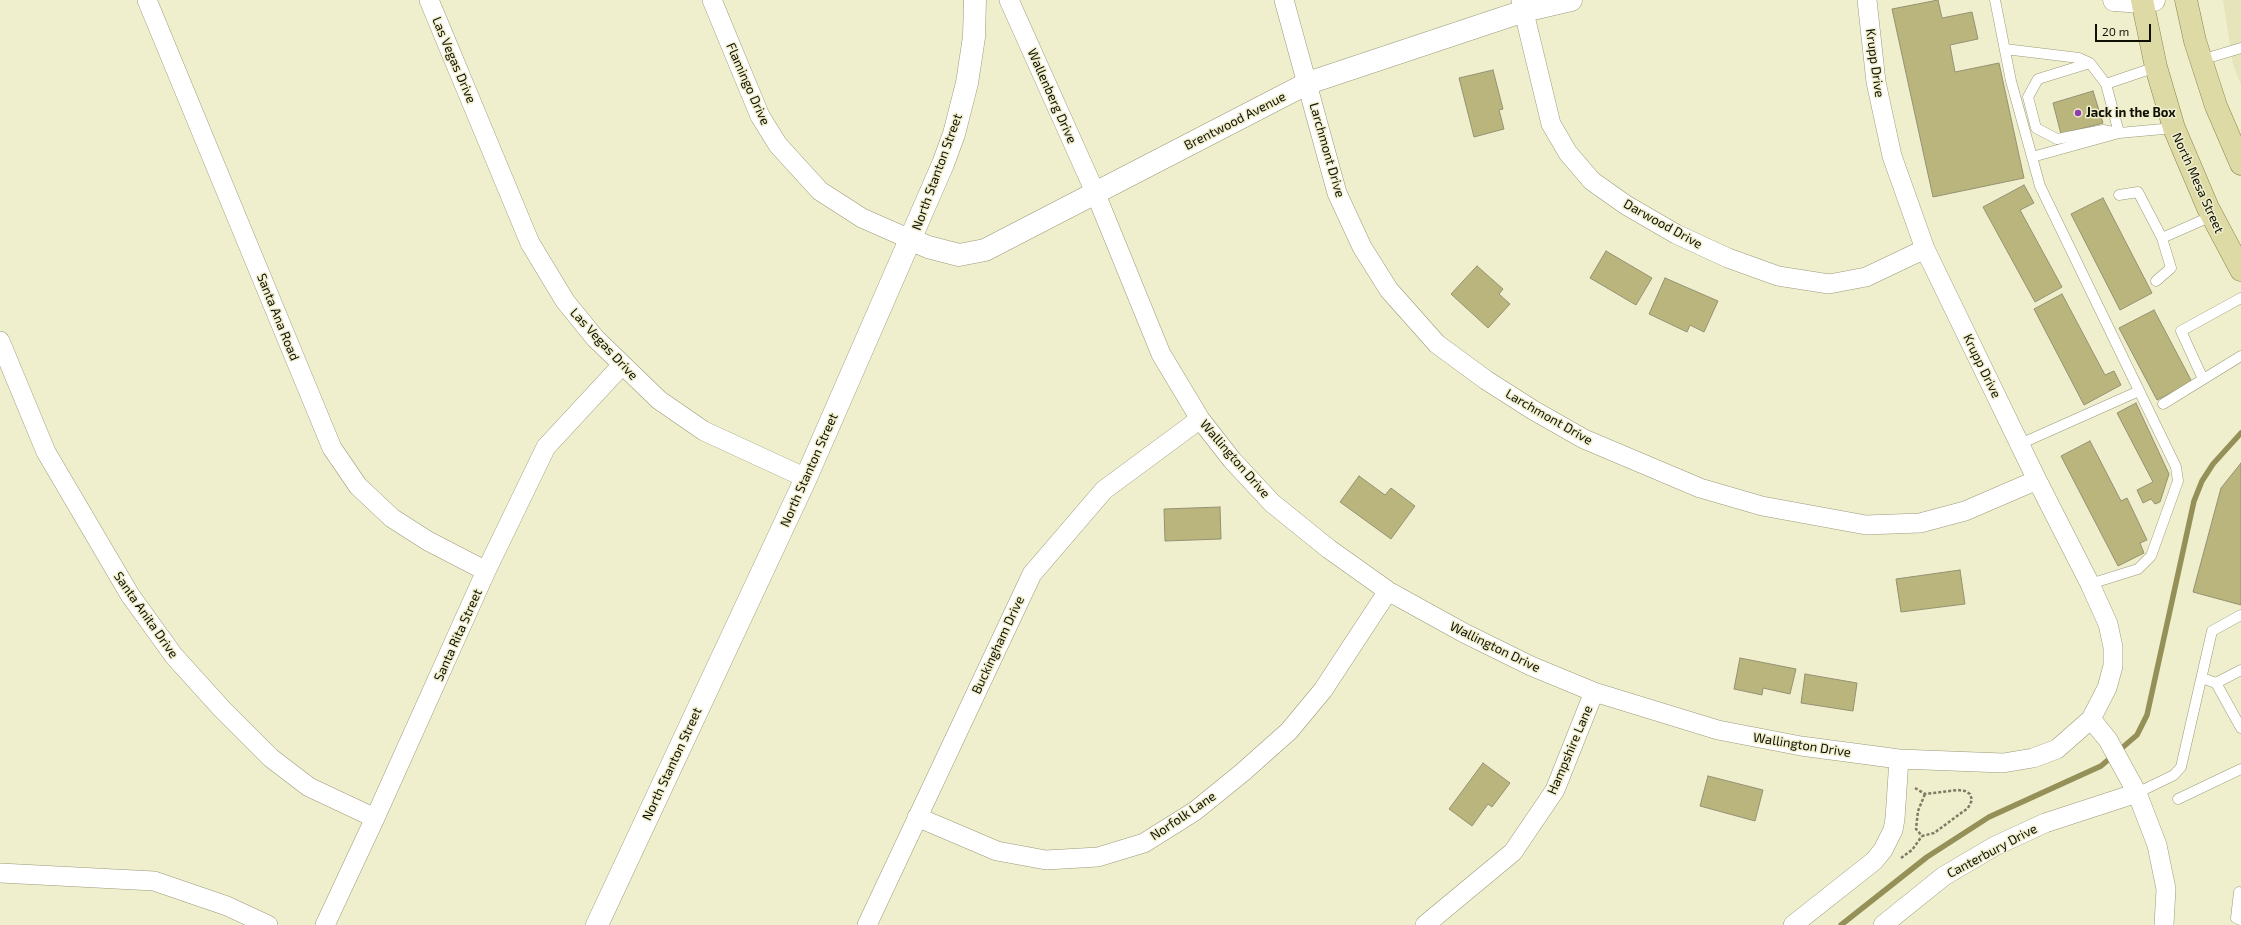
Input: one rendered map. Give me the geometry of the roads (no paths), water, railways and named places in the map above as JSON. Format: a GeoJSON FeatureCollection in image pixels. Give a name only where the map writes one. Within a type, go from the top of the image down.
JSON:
{"type":"FeatureCollection","features":[{"type":"Feature","properties":{"kind":"main road"},"geometry":{"type":"LineString","coordinates":[[2186,0],[2201,60],[2216,106],[2239,155]]}},
{"type":"Feature","properties":{"kind":"main road","name":"North Mesa Street"},"geometry":{"type":"LineString","coordinates":[[2146,1],[2156,67],[2174,128],[2212,216],[2241,270]]}},
{"type":"Feature","properties":{"kind":"street","name":"Santa Ana Road"},"geometry":{"type":"LineString","coordinates":[[147,0],[332,448],[358,486],[392,518],[428,541],[486,571]]}},
{"type":"Feature","properties":{"kind":"street","name":"Las Vegas Drive"},"geometry":{"type":"LineString","coordinates":[[429,0],[530,243],[565,302],[595,338],[659,400],[704,431],[806,478]]}},
{"type":"Feature","properties":{"kind":"street","name":"Flamingo Drive"},"geometry":{"type":"LineString","coordinates":[[712,0],[760,116],[778,145],[820,191],[862,218],[912,240]]}},
{"type":"Feature","properties":{"kind":"street","name":"North Stanton Street"},"geometry":{"type":"LineString","coordinates":[[596,925],[806,478],[912,240],[954,134],[967,83],[974,37],[975,0]]}},
{"type":"Feature","properties":{"kind":"street","name":"Wallenberg Drive"},"geometry":{"type":"LineString","coordinates":[[1009,0],[1095,192]]}},
{"type":"Feature","properties":{"kind":"street","name":"Larchmont Drive"},"geometry":{"type":"LineString","coordinates":[[1284,0],[1337,193],[1362,247],[1389,290],[1437,344],[1486,380],[1532,410],[1584,439],[1700,488],[1762,506],[1866,524],[1920,523],[1965,511],[2037,480]]}},
{"type":"Feature","properties":{"kind":"street","name":"Brentwood Avenue"},"geometry":{"type":"LineString","coordinates":[[912,240],[928,247],[959,255],[972,254],[985,250],[1308,83],[1522,6],[1571,0]]}},
{"type":"Feature","properties":{"kind":"street","name":"Krupp Drive"},"geometry":{"type":"LineString","coordinates":[[1867,0],[1876,82],[1892,156],[1925,249],[2037,480],[2090,584],[2108,624],[2113,647],[2113,666],[2107,688],[2092,719]]}},
{"type":"Feature","properties":{"kind":"street"},"geometry":{"type":"LineString","coordinates":[[2114,0],[2146,1]]}},
{"type":"Feature","properties":{"kind":"street","name":"Darwood Drive"},"geometry":{"type":"LineString","coordinates":[[1522,6],[1551,124],[1568,153],[1592,181],[1626,205],[1676,234],[1728,258],[1778,276],[1829,284],[1866,277],[1925,249]]}},
{"type":"Feature","properties":{"kind":"street","name":"Wallington Drive"},"geometry":{"type":"LineString","coordinates":[[1095,192],[1161,354],[1200,419],[1232,460],[1272,503],[1329,549],[1388,591],[1464,633],[1531,666],[1594,692],[1718,730],[1801,746],[1899,759],[2003,763],[2033,758],[2057,749],[2092,719]]}},
{"type":"Feature","properties":{"kind":"street","name":"Santa Anita Drive"},"geometry":{"type":"LineString","coordinates":[[0,341],[46,452],[99,545],[130,595],[174,656],[222,709],[271,758],[309,787],[375,818]]}},
{"type":"Feature","properties":{"kind":"street","name":"Santa Rita Street"},"geometry":{"type":"LineString","coordinates":[[325,925],[375,818],[486,571],[546,447],[622,365]]}},
{"type":"Feature","properties":{"kind":"street","name":"Buckingham Drive"},"geometry":{"type":"LineString","coordinates":[[867,925],[1032,574],[1104,490],[1200,419]]}},
{"type":"Feature","properties":{"kind":"street","name":"Norfolk Lane"},"geometry":{"type":"LineString","coordinates":[[917,817],[997,851],[1046,860],[1098,857],[1144,843],[1195,811],[1243,772],[1289,731],[1323,690],[1388,591]]}},
{"type":"Feature","properties":{"kind":"street","name":"Hampshire Lane"},"geometry":{"type":"LineString","coordinates":[[1425,925],[1513,852],[1555,790],[1594,692]]}},
{"type":"Feature","properties":{"kind":"street"},"geometry":{"type":"LineString","coordinates":[[2092,719],[2108,740],[2137,793],[2157,845],[2166,889],[2164,925]]}},
{"type":"Feature","properties":{"kind":"street"},"geometry":{"type":"LineString","coordinates":[[1793,925],[1874,860],[1883,850],[1893,830],[1895,819],[1899,759]]}},
{"type":"Feature","properties":{"kind":"street","name":"Canterbury Drive"},"geometry":{"type":"LineString","coordinates":[[1883,925],[1944,876],[1995,846],[2045,823],[2137,793]]}},
{"type":"Feature","properties":{"kind":"street"},"geometry":{"type":"LineString","coordinates":[[0,873],[154,881],[227,906],[268,925]]}},
{"type":"Feature","properties":{"kind":"lane"},"geometry":{"type":"LineString","coordinates":[[1995,0],[2011,81],[2040,186],[2176,467],[2178,481],[2151,556],[2138,569],[2090,584]]}},
{"type":"Feature","properties":{"kind":"lane"},"geometry":{"type":"LineString","coordinates":[[2201,60],[2241,48]]}},
{"type":"Feature","properties":{"kind":"lane"},"geometry":{"type":"LineString","coordinates":[[2005,49],[2078,58],[2090,63],[2106,84],[2119,133]]}},
{"type":"Feature","properties":{"kind":"lane"},"geometry":{"type":"LineString","coordinates":[[2090,63],[2038,79],[2028,97],[2036,128],[2057,139],[2103,130],[2119,133]]}},
{"type":"Feature","properties":{"kind":"lane"},"geometry":{"type":"LineString","coordinates":[[2106,84],[2156,67]]}},
{"type":"Feature","properties":{"kind":"lane"},"geometry":{"type":"LineString","coordinates":[[2032,157],[2119,133],[2174,128]]}},
{"type":"Feature","properties":{"kind":"lane"},"geometry":{"type":"LineString","coordinates":[[2118,195],[2138,192],[2162,238],[2172,268],[2156,281]]}},
{"type":"Feature","properties":{"kind":"lane"},"geometry":{"type":"LineString","coordinates":[[2162,238],[2212,216]]}},
{"type":"Feature","properties":{"kind":"lane"},"geometry":{"type":"LineString","coordinates":[[2203,379],[2181,331],[2241,298]]}},
{"type":"Feature","properties":{"kind":"lane"},"geometry":{"type":"LineString","coordinates":[[2163,404],[2241,356]]}},
{"type":"Feature","properties":{"kind":"lane"},"geometry":{"type":"LineString","coordinates":[[2020,444],[2139,391]]}},
{"type":"Feature","properties":{"kind":"lane"},"geometry":{"type":"LineString","coordinates":[[2137,793],[2174,774],[2182,767],[2212,631],[2241,615]]}},
{"type":"Feature","properties":{"kind":"lane"},"geometry":{"type":"LineString","coordinates":[[2216,683],[2241,670]]}},
{"type":"Feature","properties":{"kind":"lane"},"geometry":{"type":"LineString","coordinates":[[2202,678],[2216,683],[2241,728]]}},
{"type":"Feature","properties":{"kind":"lane"},"geometry":{"type":"LineString","coordinates":[[2178,799],[2241,769]]}},
{"type":"Feature","properties":{"kind":"lane"},"geometry":{"type":"LineString","coordinates":[[2239,892],[2236,918],[2241,920]]}},
{"type":"Feature","properties":{"kind":"waterway"},"geometry":{"type":"LineString","coordinates":[[1841,925],[1927,857],[1989,817],[2101,766],[2137,735],[2147,715],[2194,501],[2202,481],[2213,464],[2241,433]]}},
{"type":"Feature","properties":{"kind":"place","name":"Jack in the Box"},"geometry":{"type":"Point","coordinates":[2078,113]}}]}
